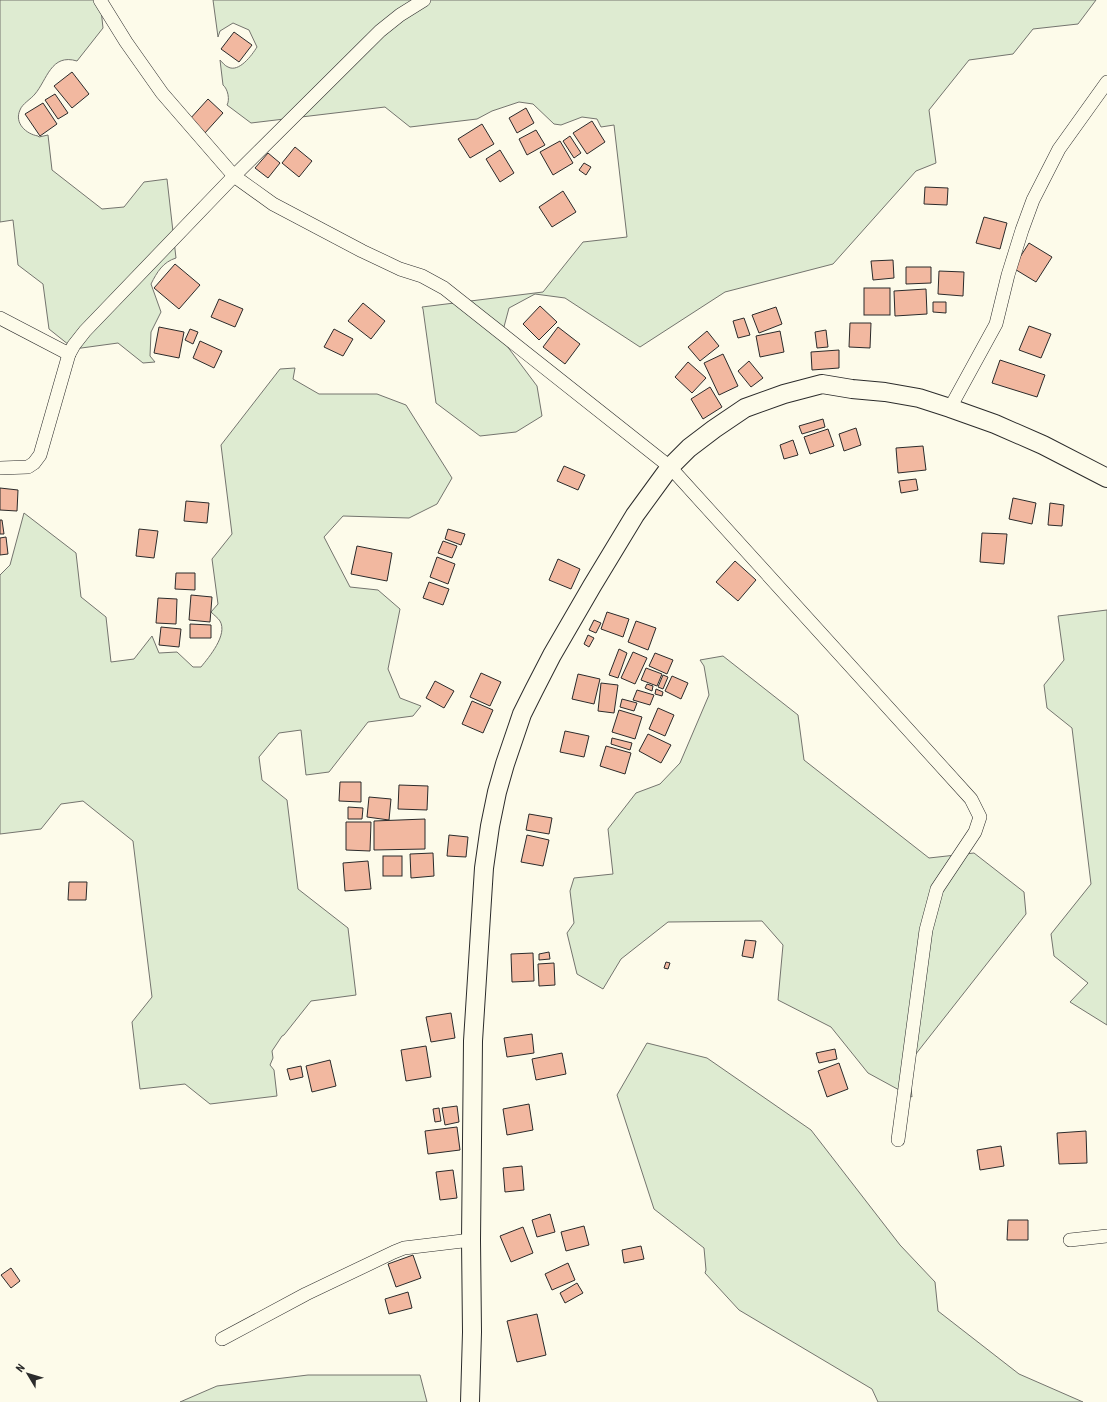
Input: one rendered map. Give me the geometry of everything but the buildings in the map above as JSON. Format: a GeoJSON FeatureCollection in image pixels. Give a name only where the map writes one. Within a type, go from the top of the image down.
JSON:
{"type":"FeatureCollection","features":[{"type":"Feature","properties":{"kind":"main road"},"geometry":{"type":"LineString","coordinates":[[470,1402],[472,1332],[471,1240],[473,1042],[484,868],[497,792],[522,714],[552,655],[635,515],[670,467],[689,448],[714,429],[745,408],[784,394],[822,384],[852,390],[885,392],[919,398],[950,408],[995,424],[1043,445],[1107,478]]}},
{"type":"Feature","properties":{"kind":"street"},"geometry":{"type":"LineString","coordinates":[[100,0],[126,42],[162,93],[234,176],[273,204],[362,251],[400,269],[422,276],[444,288],[670,467],[971,799],[980,817],[975,832],[937,889],[926,930],[898,1140]]}},
{"type":"Feature","properties":{"kind":"street"},"geometry":{"type":"LineString","coordinates":[[0,468],[28,466],[34,463],[40,455],[69,354],[85,331],[234,176],[380,31],[400,15],[424,0]]}},
{"type":"Feature","properties":{"kind":"street"},"geometry":{"type":"LineString","coordinates":[[950,408],[996,324],[1008,275],[1033,200],[1059,149],[1107,82]]}},
{"type":"Feature","properties":{"kind":"street"},"geometry":{"type":"LineString","coordinates":[[0,318],[69,354]]}},
{"type":"Feature","properties":{"kind":"street"},"geometry":{"type":"LineString","coordinates":[[1070,1240],[1107,1236]]}},
{"type":"Feature","properties":{"kind":"street"},"geometry":{"type":"LineString","coordinates":[[222,1339],[306,1294],[404,1248],[471,1240]]}},
{"type":"Feature","properties":{"kind":"green space"},"geometry":{"type":"Polygon","coordinates":[[[0,0],[100,0],[103,28],[77,61],[68,60],[55,64],[35,94],[21,108],[19,119],[22,127],[29,133],[39,137],[48,135],[52,170],[102,209],[124,207],[144,182],[167,179],[176,258],[167,262],[161,268],[151,284],[161,312],[151,332],[150,356],[155,362],[143,363],[118,343],[74,349],[49,329],[43,284],[18,265],[13,220],[0,222],[0,0]]]}},
{"type":"Feature","properties":{"kind":"green space"},"geometry":{"type":"Polygon","coordinates":[[[213,0],[1096,0],[1078,24],[1033,29],[1013,54],[969,60],[929,110],[936,163],[916,171],[833,264],[725,292],[640,347],[565,298],[535,294],[509,308],[501,338],[537,386],[542,416],[516,432],[480,436],[436,403],[422,307],[543,292],[583,242],[627,237],[614,125],[601,127],[597,119],[582,117],[561,125],[554,124],[533,104],[519,102],[492,111],[477,119],[410,127],[385,107],[251,123],[227,105],[228,95],[223,85],[220,60],[227,66],[236,68],[245,62],[257,47],[249,30],[233,23],[220,31],[218,37],[213,0]]]}},
{"type":"Feature","properties":{"kind":"green space"},"geometry":{"type":"Polygon","coordinates":[[[295,368],[293,379],[319,394],[377,394],[406,405],[452,478],[437,504],[409,518],[343,516],[324,537],[350,587],[378,590],[400,609],[388,669],[400,698],[421,706],[413,716],[368,722],[329,772],[306,775],[301,730],[279,733],[259,757],[262,780],[287,800],[298,889],[348,928],[356,995],[311,1001],[282,1036],[272,1051],[273,1058],[270,1065],[274,1070],[277,1096],[210,1104],[185,1084],[140,1089],[132,1022],[152,997],[133,841],[83,801],[61,804],[41,829],[0,834],[0,575],[10,565],[24,513],[76,553],[81,597],[106,617],[111,662],[134,659],[152,636],[159,653],[177,652],[193,667],[201,667],[216,646],[222,633],[220,621],[211,612],[218,604],[212,559],[232,534],[221,445],[280,369],[295,368]]]}},
{"type":"Feature","properties":{"kind":"green space"},"geometry":{"type":"Polygon","coordinates":[[[1107,610],[1107,1025],[1070,1002],[1088,983],[1054,956],[1051,934],[1091,884],[1072,728],[1047,708],[1044,685],[1064,660],[1058,616],[1107,610]]]}},
{"type":"Feature","properties":{"kind":"green space"},"geometry":{"type":"Polygon","coordinates":[[[723,656],[798,715],[804,760],[929,858],[974,853],[1024,892],[1026,914],[908,1064],[912,1097],[868,1073],[831,1027],[778,1000],[783,945],[762,921],[668,922],[621,959],[603,989],[577,974],[567,933],[574,923],[570,891],[574,878],[613,874],[608,829],[636,793],[660,784],[680,763],[709,695],[704,666],[700,660],[723,656]]]}},
{"type":"Feature","properties":{"kind":"green space"},"geometry":{"type":"Polygon","coordinates":[[[647,1043],[707,1058],[811,1130],[900,1245],[935,1282],[938,1311],[1019,1374],[1083,1402],[878,1402],[872,1389],[739,1310],[705,1273],[704,1248],[654,1209],[617,1095],[647,1043]]]}},
{"type":"Feature","properties":{"kind":"green space"},"geometry":{"type":"Polygon","coordinates":[[[308,1375],[420,1375],[427,1402],[180,1402],[217,1386],[308,1375]]]}}]}
